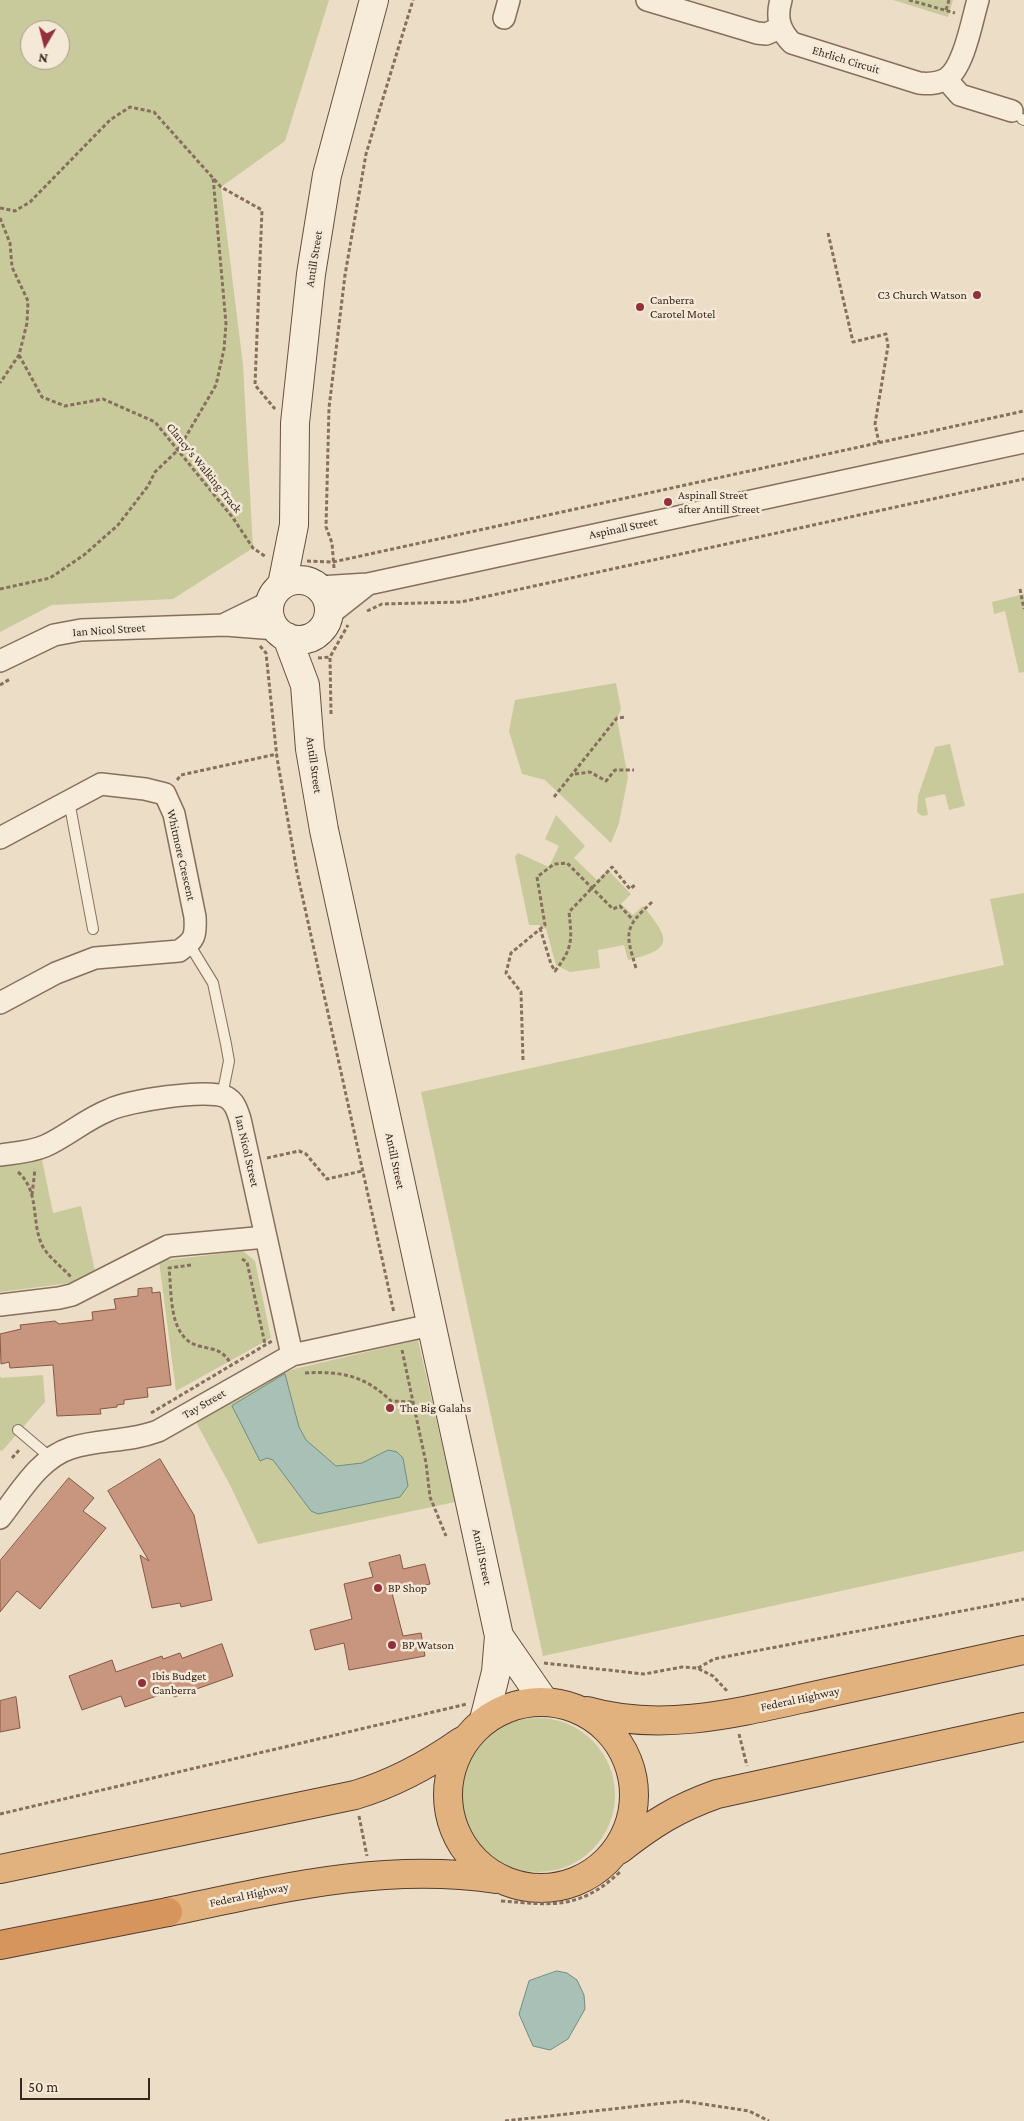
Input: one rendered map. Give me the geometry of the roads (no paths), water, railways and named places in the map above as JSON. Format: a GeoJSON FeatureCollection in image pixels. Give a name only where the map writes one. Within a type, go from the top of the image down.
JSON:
{"type":"FeatureCollection","features":[{"type":"Feature","properties":{"kind":"highway","name":"Federal Highway"},"geometry":{"type":"LineString","coordinates":[[574,1707],[607,1717],[637,1721],[702,1718],[732,1703],[1024,1650]]}},
{"type":"Feature","properties":{"kind":"highway"},"geometry":{"type":"LineString","coordinates":[[0,1869],[355,1795],[384,1786],[430,1764],[474,1721],[513,1706],[544,1701],[574,1707],[589,1715],[613,1735],[622,1748],[632,1773],[634,1787],[632,1818],[619,1860]]}},
{"type":"Feature","properties":{"kind":"highway"},"geometry":{"type":"LineString","coordinates":[[474,1721],[456,1753],[449,1776],[447,1802],[449,1817],[462,1846],[496,1889],[561,1886],[591,1874],[619,1860],[654,1822],[685,1805],[752,1786],[1024,1727]]}},
{"type":"Feature","properties":{"kind":"highway","name":"Federal Highway"},"geometry":{"type":"LineString","coordinates":[[0,1946],[291,1886],[371,1874],[439,1872],[496,1889]]}},
{"type":"Feature","properties":{"kind":"main road","name":"Antill Street"},"geometry":{"type":"LineString","coordinates":[[274,582],[294,524],[295,424],[310,274],[327,175],[374,0]]}},
{"type":"Feature","properties":{"kind":"main road","name":"Antill Street"},"geometry":{"type":"LineString","coordinates":[[294,524],[316,585]]}},
{"type":"Feature","properties":{"kind":"main road"},"geometry":{"type":"LineString","coordinates":[[297,579],[316,585],[326,594],[334,622],[303,640],[272,636],[271,621],[274,582],[297,579]]}},
{"type":"Feature","properties":{"kind":"main road","name":"Antill Street"},"geometry":{"type":"LineString","coordinates":[[334,622],[305,685],[310,749],[324,830],[499,1636],[496,1670],[474,1721]]}},
{"type":"Feature","properties":{"kind":"main road","name":"Antill Street"},"geometry":{"type":"LineString","coordinates":[[272,636],[305,685]]}},
{"type":"Feature","properties":{"kind":"main road","name":"Antill Street"},"geometry":{"type":"LineString","coordinates":[[499,1636],[544,1701]]}},
{"type":"Feature","properties":{"kind":"street"},"geometry":{"type":"LineString","coordinates":[[647,0],[757,34],[766,34],[780,28],[778,18],[781,0]]}},
{"type":"Feature","properties":{"kind":"street"},"geometry":{"type":"LineString","coordinates":[[975,9],[960,61],[956,69],[946,79],[960,95],[1019,117]]}},
{"type":"Feature","properties":{"kind":"street","name":"Ehrlich Circuit"},"geometry":{"type":"LineString","coordinates":[[780,28],[792,43],[801,47],[926,83],[933,84],[946,79]]}},
{"type":"Feature","properties":{"kind":"street","name":"Aspinall Street"},"geometry":{"type":"LineString","coordinates":[[316,585],[368,584],[1024,442]]}},
{"type":"Feature","properties":{"kind":"street","name":"Ian Nicol Street"},"geometry":{"type":"LineString","coordinates":[[225,625],[274,582]]}},
{"type":"Feature","properties":{"kind":"street","name":"Aspinall Street"},"geometry":{"type":"LineString","coordinates":[[334,622],[368,584]]}},
{"type":"Feature","properties":{"kind":"street","name":"Ian Nicol Street"},"geometry":{"type":"LineString","coordinates":[[0,661],[54,635],[81,630],[225,625],[272,636]]}},
{"type":"Feature","properties":{"kind":"street","name":"Whitmore Crescent"},"geometry":{"type":"LineString","coordinates":[[0,838],[101,784],[145,789],[165,794],[174,814],[196,917],[196,933],[188,944]]}},
{"type":"Feature","properties":{"kind":"street"},"geometry":{"type":"LineString","coordinates":[[0,1003],[56,973],[95,958],[179,951],[188,944]]}},
{"type":"Feature","properties":{"kind":"street"},"geometry":{"type":"LineString","coordinates":[[0,1155],[35,1150],[56,1140],[97,1115],[123,1105],[200,1094],[222,1096]]}},
{"type":"Feature","properties":{"kind":"street","name":"Ian Nicol Street"},"geometry":{"type":"LineString","coordinates":[[222,1096],[234,1104],[238,1110],[294,1364]]}},
{"type":"Feature","properties":{"kind":"street"},"geometry":{"type":"LineString","coordinates":[[0,1305],[59,1298],[83,1290],[168,1246],[266,1236]]}},
{"type":"Feature","properties":{"kind":"street","name":"Tay Street"},"geometry":{"type":"LineString","coordinates":[[0,1518],[51,1458],[72,1448],[137,1439],[158,1431],[294,1364],[396,1322],[431,1325]]}},
{"type":"Feature","properties":{"kind":"lane"},"geometry":{"type":"LineString","coordinates":[[69,800],[93,929]]}},
{"type":"Feature","properties":{"kind":"lane"},"geometry":{"type":"LineString","coordinates":[[188,944],[213,983],[229,1061],[222,1096]]}},
{"type":"Feature","properties":{"kind":"lane"},"geometry":{"type":"LineString","coordinates":[[18,1430],[51,1458]]}},
{"type":"Feature","properties":{"kind":"place","name":"C3 Church Watson"},"geometry":{"type":"Point","coordinates":[977,295]}},
{"type":"Feature","properties":{"kind":"place","name":"Canberra Carotel Motel"},"geometry":{"type":"Point","coordinates":[640,307]}},
{"type":"Feature","properties":{"kind":"place","name":"Aspinall Street after Antill Street"},"geometry":{"type":"Point","coordinates":[668,502]}},
{"type":"Feature","properties":{"kind":"place","name":"The Big Galahs"},"geometry":{"type":"Point","coordinates":[390,1408]}},
{"type":"Feature","properties":{"kind":"place","name":"BP Shop"},"geometry":{"type":"Point","coordinates":[378,1588]}},
{"type":"Feature","properties":{"kind":"place","name":"BP Watson"},"geometry":{"type":"Point","coordinates":[392,1645]}},
{"type":"Feature","properties":{"kind":"place","name":"Ibis Budget Canberra"},"geometry":{"type":"Point","coordinates":[142,1683]}}]}
